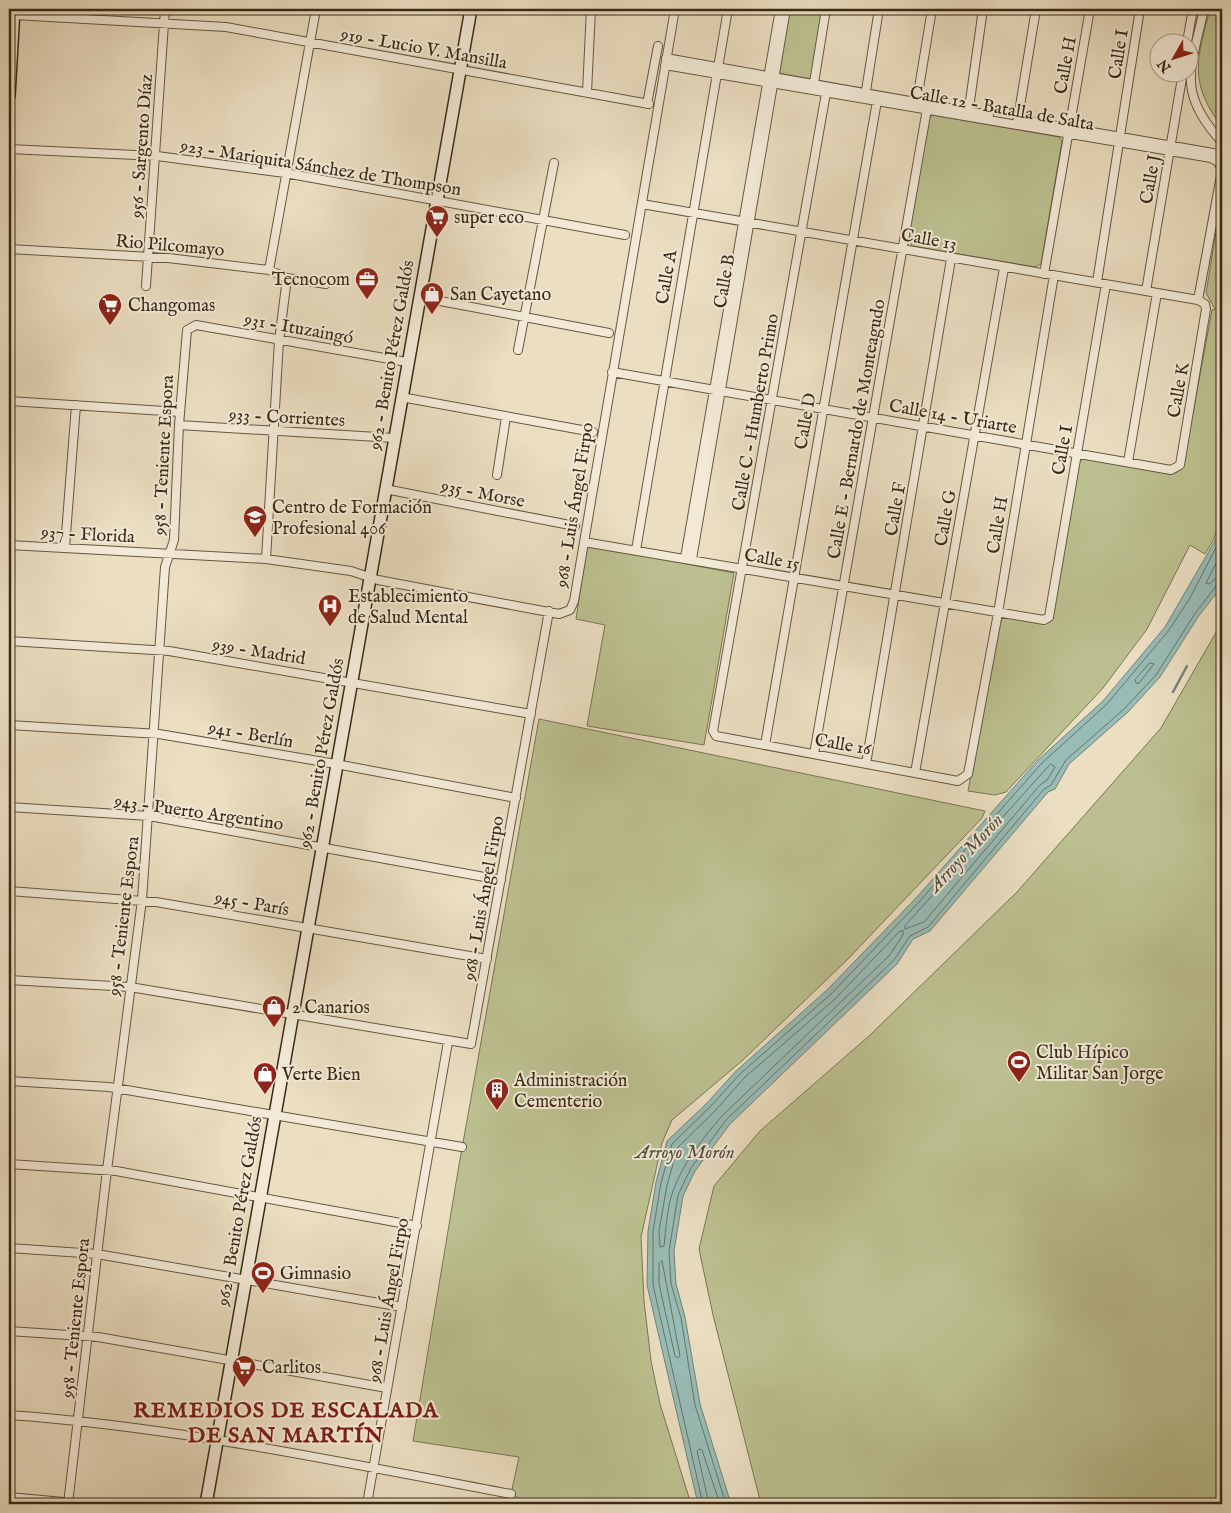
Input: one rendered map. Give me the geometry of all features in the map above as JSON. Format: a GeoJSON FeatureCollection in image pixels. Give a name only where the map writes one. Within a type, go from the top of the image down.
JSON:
{"type":"FeatureCollection","features":[{"type":"Feature","properties":{"kind":"main road","name":"962 - Benito Pérez Galdós"},"geometry":{"type":"LineString","coordinates":[[206,1504],[230,1359],[470,9]]}},
{"type":"Feature","properties":{"kind":"main road"},"geometry":{"type":"LineString","coordinates":[[9,96],[14,12]]}},
{"type":"Feature","properties":{"kind":"street","name":"956 - Sargento Díaz"},"geometry":{"type":"LineString","coordinates":[[146,286],[165,9]]}},
{"type":"Feature","properties":{"kind":"street"},"geometry":{"type":"LineString","coordinates":[[269,270],[316,9]]}},
{"type":"Feature","properties":{"kind":"street"},"geometry":{"type":"LineString","coordinates":[[587,92],[591,9]]}},
{"type":"Feature","properties":{"kind":"street","name":"968 - Luis Ángel Firpo"},"geometry":{"type":"LineString","coordinates":[[367,1504],[448,1042],[472,1044],[550,611],[562,614],[573,606],[675,9]]}},
{"type":"Feature","properties":{"kind":"street","name":"Calle A"},"geometry":{"type":"LineString","coordinates":[[636,550],[728,9]]}},
{"type":"Feature","properties":{"kind":"street","name":"Calle B"},"geometry":{"type":"LineString","coordinates":[[771,80],[780,9]]}},
{"type":"Feature","properties":{"kind":"street","name":"Calle B"},"geometry":{"type":"LineString","coordinates":[[689,559],[771,80],[786,9]]}},
{"type":"Feature","properties":{"kind":"street"},"geometry":{"type":"LineString","coordinates":[[813,88],[826,9]]}},
{"type":"Feature","properties":{"kind":"street"},"geometry":{"type":"LineString","coordinates":[[865,96],[879,9]]}},
{"type":"Feature","properties":{"kind":"street"},"geometry":{"type":"LineString","coordinates":[[916,105],[932,9]]}},
{"type":"Feature","properties":{"kind":"street"},"geometry":{"type":"LineString","coordinates":[[969,114],[983,9]]}},
{"type":"Feature","properties":{"kind":"street"},"geometry":{"type":"LineString","coordinates":[[1017,122],[1036,9]]}},
{"type":"Feature","properties":{"kind":"street","name":"Calle H"},"geometry":{"type":"LineString","coordinates":[[1044,274],[1090,9]]}},
{"type":"Feature","properties":{"kind":"street","name":"Calle I"},"geometry":{"type":"LineString","coordinates":[[1097,282],[1140,9]]}},
{"type":"Feature","properties":{"kind":"street"},"geometry":{"type":"LineString","coordinates":[[1189,32],[1192,9]]}},
{"type":"Feature","properties":{"kind":"street"},"geometry":{"type":"LineString","coordinates":[[1204,9],[1194,56],[1190,91],[1196,108],[1207,126],[1222,142]]}},
{"type":"Feature","properties":{"kind":"street","name":"919 - Lucio V. Mansilla"},"geometry":{"type":"LineString","coordinates":[[14,12],[218,26],[460,68],[648,104],[658,46]]}},
{"type":"Feature","properties":{"kind":"street","name":"Calle 12 - Batalla de Salta"},"geometry":{"type":"LineString","coordinates":[[665,61],[1120,140],[1211,158],[1218,162],[1222,170]]}},
{"type":"Feature","properties":{"kind":"street","name":"Calle J"},"geometry":{"type":"LineString","coordinates":[[1146,291],[1180,82]]}},
{"type":"Feature","properties":{"kind":"street","name":"Calle 12 - Batalla de Salta"},"geometry":{"type":"LineString","coordinates":[[813,88],[826,93],[865,96],[877,101],[969,114]]}},
{"type":"Feature","properties":{"kind":"street","name":"Calle C - Humberto Primo"},"geometry":{"type":"LineString","coordinates":[[716,736],[713,731],[826,93]]}},
{"type":"Feature","properties":{"kind":"street","name":"Calle D"},"geometry":{"type":"LineString","coordinates":[[765,745],[851,240],[877,101]]}},
{"type":"Feature","properties":{"kind":"street","name":"Calle E - Bernardo de Monteagudo"},"geometry":{"type":"LineString","coordinates":[[814,754],[927,109]]}},
{"type":"Feature","properties":{"kind":"street","name":"923 - Mariquita Sánchez de Thompson"},"geometry":{"type":"LineString","coordinates":[[9,149],[156,156],[285,173],[625,235]]}},
{"type":"Feature","properties":{"kind":"street","name":"Calle 12 - Batalla de Salta"},"geometry":{"type":"LineString","coordinates":[[1170,150],[1213,152],[1217,154],[1222,164],[1222,170]]}},
{"type":"Feature","properties":{"kind":"street"},"geometry":{"type":"LineString","coordinates":[[518,350],[554,163]]}},
{"type":"Feature","properties":{"kind":"street"},"geometry":{"type":"LineString","coordinates":[[1198,300],[1222,170]]}},
{"type":"Feature","properties":{"kind":"street","name":"Calle 13"},"geometry":{"type":"LineString","coordinates":[[642,204],[1198,300]]}},
{"type":"Feature","properties":{"kind":"street","name":"Rio Pilcomayo"},"geometry":{"type":"LineString","coordinates":[[9,249],[149,257],[269,270],[287,278],[326,284]]}},
{"type":"Feature","properties":{"kind":"street","name":"Calle F"},"geometry":{"type":"LineString","coordinates":[[866,764],[952,258]]}},
{"type":"Feature","properties":{"kind":"street","name":"Calle G"},"geometry":{"type":"LineString","coordinates":[[915,773],[1004,268]]}},
{"type":"Feature","properties":{"kind":"street","name":"Calle H"},"geometry":{"type":"LineString","coordinates":[[965,777],[968,774],[998,613],[1054,275]]}},
{"type":"Feature","properties":{"kind":"street"},"geometry":{"type":"LineString","coordinates":[[266,559],[279,341],[287,278]]}},
{"type":"Feature","properties":{"kind":"street","name":"Calle I"},"geometry":{"type":"LineString","coordinates":[[1044,620],[1049,617],[1106,284]]}},
{"type":"Feature","properties":{"kind":"street"},"geometry":{"type":"LineString","coordinates":[[1128,462],[1157,293]]}},
{"type":"Feature","properties":{"kind":"street"},"geometry":{"type":"LineString","coordinates":[[419,297],[609,333]]}},
{"type":"Feature","properties":{"kind":"street","name":"Calle K"},"geometry":{"type":"LineString","coordinates":[[1171,470],[1180,465],[1206,309],[1205,304],[1198,300]]}},
{"type":"Feature","properties":{"kind":"street","name":"931 - Ituzaingó"},"geometry":{"type":"LineString","coordinates":[[187,330],[196,326],[407,362]]}},
{"type":"Feature","properties":{"kind":"street","name":"958 - Teniente Espora"},"geometry":{"type":"LineString","coordinates":[[69,1503],[106,1170],[142,900],[149,816],[152,733],[165,567],[174,540],[179,425],[187,330]]}},
{"type":"Feature","properties":{"kind":"street","name":"Calle 14 - Uriarte"},"geometry":{"type":"LineString","coordinates":[[612,372],[1171,470]]}},
{"type":"Feature","properties":{"kind":"street"},"geometry":{"type":"LineString","coordinates":[[401,397],[593,432]]}},
{"type":"Feature","properties":{"kind":"street"},"geometry":{"type":"LineString","coordinates":[[9,401],[180,412]]}},
{"type":"Feature","properties":{"kind":"street"},"geometry":{"type":"LineString","coordinates":[[65,547],[76,406]]}},
{"type":"Feature","properties":{"kind":"street"},"geometry":{"type":"LineString","coordinates":[[497,475],[506,417]]}},
{"type":"Feature","properties":{"kind":"street","name":"933 - Corrientes"},"geometry":{"type":"LineString","coordinates":[[179,425],[394,438]]}},
{"type":"Feature","properties":{"kind":"street","name":"935 - Morse"},"geometry":{"type":"LineString","coordinates":[[385,489],[576,526]]}},
{"type":"Feature","properties":{"kind":"street","name":"Calle 15"},"geometry":{"type":"LineString","coordinates":[[584,542],[1044,620]]}},
{"type":"Feature","properties":{"kind":"street","name":"937 - Florida"},"geometry":{"type":"LineString","coordinates":[[9,545],[266,559],[328,567],[550,611]]}},
{"type":"Feature","properties":{"kind":"street","name":"939 - Madrid"},"geometry":{"type":"LineString","coordinates":[[9,641],[159,650],[351,681],[531,714]]}},
{"type":"Feature","properties":{"kind":"street","name":"941 - Berlín"},"geometry":{"type":"LineString","coordinates":[[9,725],[152,733],[336,764],[516,798]]}},
{"type":"Feature","properties":{"kind":"street","name":"Calle 16"},"geometry":{"type":"LineString","coordinates":[[716,736],[915,773],[958,780],[965,777]]}},
{"type":"Feature","properties":{"kind":"street","name":"943 - Puerto Argentino"},"geometry":{"type":"LineString","coordinates":[[9,808],[149,816],[501,880]]}},
{"type":"Feature","properties":{"kind":"street","name":"945 - París"},"geometry":{"type":"LineString","coordinates":[[9,891],[142,900],[488,959]]}},
{"type":"Feature","properties":{"kind":"street"},"geometry":{"type":"LineString","coordinates":[[9,980],[130,987],[448,1042]]}},
{"type":"Feature","properties":{"kind":"street"},"geometry":{"type":"LineString","coordinates":[[9,1081],[117,1088],[462,1148]]}},
{"type":"Feature","properties":{"kind":"street"},"geometry":{"type":"LineString","coordinates":[[9,1164],[106,1170],[417,1226]]}},
{"type":"Feature","properties":{"kind":"street"},"geometry":{"type":"LineString","coordinates":[[9,1248],[97,1254],[402,1307]]}},
{"type":"Feature","properties":{"kind":"street"},"geometry":{"type":"LineString","coordinates":[[9,1331],[89,1336],[230,1359],[387,1388]]}},
{"type":"Feature","properties":{"kind":"street"},"geometry":{"type":"LineString","coordinates":[[9,1415],[79,1420],[217,1441],[511,1494]]}},
{"type":"Feature","properties":{"kind":"street"},"geometry":{"type":"LineString","coordinates":[[9,1497],[85,1504]]}},
{"type":"Feature","properties":{"kind":"green space"},"geometry":{"type":"Polygon","coordinates":[[[786,9],[826,9],[814,84],[774,77],[786,9]]]}},
{"type":"Feature","properties":{"kind":"green space"},"geometry":{"type":"Polygon","coordinates":[[[1210,9],[1222,9],[1222,127],[1204,97],[1200,83],[1198,70],[1210,9]]]}},
{"type":"Feature","properties":{"kind":"green space"},"geometry":{"type":"Polygon","coordinates":[[[933,115],[1059,137],[1062,141],[1041,264],[1035,267],[912,246],[908,239],[929,118],[933,115]]]}},
{"type":"Feature","properties":{"kind":"green space"},"geometry":{"type":"Polygon","coordinates":[[[1222,195],[1222,510],[1214,539],[1205,554],[1190,545],[1147,629],[1103,688],[1006,792],[995,795],[968,791],[1001,616],[1044,624],[1050,619],[1080,461],[1085,457],[1176,473],[1183,467],[1212,310],[1215,309],[1206,293],[1222,195]]]}},
{"type":"Feature","properties":{"kind":"green space"},"geometry":{"type":"Polygon","coordinates":[[[587,545],[734,573],[704,745],[587,726],[605,625],[576,619],[587,545]]]}},
{"type":"Feature","properties":{"kind":"green space","name":"Club Hípico Militar San Jorge"},"geometry":{"type":"Polygon","coordinates":[[[1222,622],[1222,1504],[761,1504],[713,1315],[699,1249],[714,1186],[760,1131],[869,1036],[1017,892],[1161,728],[1222,622]]]}},
{"type":"Feature","properties":{"kind":"green space"},"geometry":{"type":"Polygon","coordinates":[[[539,719],[985,811],[982,818],[847,960],[743,1060],[672,1120],[662,1143],[641,1237],[644,1301],[651,1361],[660,1404],[691,1504],[531,1504],[511,1494],[519,1457],[413,1441],[459,1165],[539,719]]]}},
{"type":"Feature","properties":{"kind":"water","name":"Arroyo Morón"},"geometry":{"type":"Polygon","coordinates":[[[1222,518],[1222,586],[1198,617],[1160,677],[1128,712],[1069,764],[1055,789],[1048,792],[930,931],[913,939],[897,964],[730,1124],[695,1171],[683,1196],[674,1251],[676,1284],[685,1317],[700,1404],[731,1504],[698,1504],[647,1285],[648,1231],[656,1182],[667,1141],[706,1104],[736,1071],[827,990],[916,898],[1038,760],[1103,701],[1165,627],[1216,539],[1222,518]]]}},
{"type":"Feature","properties":{"kind":"waterway"},"geometry":{"type":"LineString","coordinates":[[1173,692],[1187,666]]}},
{"type":"Feature","properties":{"kind":"place","name":"super eco"},"geometry":{"type":"Point","coordinates":[437,238]}},
{"type":"Feature","properties":{"kind":"place","name":"Tecnocom"},"geometry":{"type":"Point","coordinates":[367,300]}},
{"type":"Feature","properties":{"kind":"place","name":"San Cayetano"},"geometry":{"type":"Point","coordinates":[432,315]}},
{"type":"Feature","properties":{"kind":"place","name":"Changomas"},"geometry":{"type":"Point","coordinates":[110,326]}},
{"type":"Feature","properties":{"kind":"place","name":"Centro de Formación Profesional 406"},"geometry":{"type":"Point","coordinates":[255,538]}},
{"type":"Feature","properties":{"kind":"place","name":"Establecimiento de Salud Mental"},"geometry":{"type":"Point","coordinates":[330,627]}},
{"type":"Feature","properties":{"kind":"place","name":"2 Canarios"},"geometry":{"type":"Point","coordinates":[274,1028]}},
{"type":"Feature","properties":{"kind":"place","name":"Club Hípico Militar San Jorge"},"geometry":{"type":"Point","coordinates":[1019,1083]}},
{"type":"Feature","properties":{"kind":"place","name":"Verte Bien"},"geometry":{"type":"Point","coordinates":[265,1095]}},
{"type":"Feature","properties":{"kind":"place","name":"Administración Cementerio"},"geometry":{"type":"Point","coordinates":[497,1111]}},
{"type":"Feature","properties":{"kind":"place","name":"Gimnasio"},"geometry":{"type":"Point","coordinates":[263,1294]}},
{"type":"Feature","properties":{"kind":"place","name":"Carlitos"},"geometry":{"type":"Point","coordinates":[244,1388]}},
{"type":"Feature","properties":{"kind":"district","name":"REMEDIOS DE ESCALADA DE SAN MARTÍN"},"geometry":{"type":"Point","coordinates":[286,1422]}}]}
